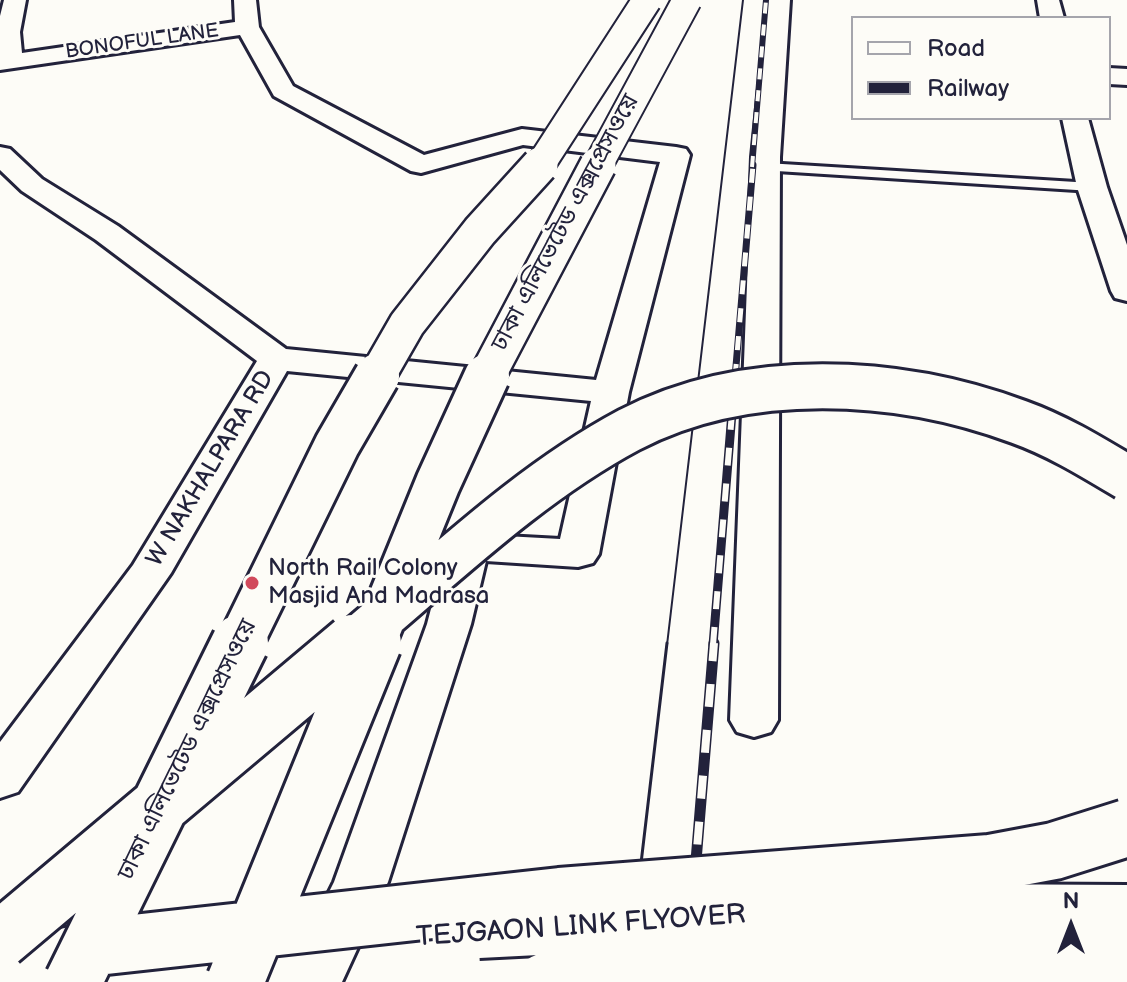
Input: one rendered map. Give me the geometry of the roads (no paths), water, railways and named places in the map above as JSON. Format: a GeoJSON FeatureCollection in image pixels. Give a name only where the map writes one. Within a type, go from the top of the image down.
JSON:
{"type":"FeatureCollection","features":[{"type":"Feature","properties":{"kind":"main road","name":"ঢাকা এলিভেটেড এক্সপ্রেসওয়ে"},"geometry":{"type":"LineString","coordinates":[[73,982],[337,445],[371,382],[407,324],[480,231],[533,176],[647,0]]}},
{"type":"Feature","properties":{"kind":"main road","name":"ঢাকা এলিভেটেড এক্সপ্রেসওয়ে"},"geometry":{"type":"LineString","coordinates":[[235,982],[432,498],[493,362],[687,0]]}},
{"type":"Feature","properties":{"kind":"main road"},"geometry":{"type":"LineString","coordinates":[[0,940],[494,524],[615,437],[651,419],[692,404],[741,393],[798,388],[854,388],[918,394],[1025,423],[1072,444],[1127,478]]}},
{"type":"Feature","properties":{"kind":"main road"},"geometry":{"type":"LineString","coordinates":[[0,969],[97,947],[250,927],[571,894],[948,866],[1028,857],[1127,828]]}},
{"type":"Feature","properties":{"kind":"main road","name":"TEJGAON LINK FLYOVER"},"geometry":{"type":"LineString","coordinates":[[38,982],[231,956],[492,929],[733,916],[1002,911],[1127,913]]}},
{"type":"Feature","properties":{"kind":"main road","name":"TEJGAON LINK FLYOVER"},"geometry":{"type":"LineString","coordinates":[[544,982],[810,962],[1127,960]]}},
{"type":"Feature","properties":{"kind":"street"},"geometry":{"type":"LineString","coordinates":[[5,62],[4,32],[15,0]]}},
{"type":"Feature","properties":{"kind":"street"},"geometry":{"type":"LineString","coordinates":[[754,720],[766,167],[779,0]]}},
{"type":"Feature","properties":{"kind":"street"},"geometry":{"type":"LineString","coordinates":[[246,14],[283,91],[421,165],[522,137],[676,155],[611,392],[578,554],[468,547],[449,624],[361,882],[297,980]]}},
{"type":"Feature","properties":{"kind":"street","name":"BONOFUL LANE"},"geometry":{"type":"LineString","coordinates":[[5,62],[246,14]]}},
{"type":"Feature","properties":{"kind":"street"},"geometry":{"type":"LineString","coordinates":[[1075,120],[1092,187],[1127,291]]}},
{"type":"Feature","properties":{"kind":"street","name":"W NAKHALPARA RD"},"geometry":{"type":"LineString","coordinates":[[0,155],[32,185],[107,233],[276,359],[150,573],[0,779]]}},
{"type":"Feature","properties":{"kind":"street"},"geometry":{"type":"LineString","coordinates":[[276,359],[611,392]]}},
{"type":"Feature","properties":{"kind":"lane"},"geometry":{"type":"LineString","coordinates":[[766,167],[1092,187]]}},
{"type":"Feature","properties":{"kind":"tram line"},"geometry":{"type":"LineString","coordinates":[[667,645],[743,0]]}},
{"type":"Feature","properties":{"kind":"tram line"},"geometry":{"type":"LineString","coordinates":[[627,982],[667,643]]}},
{"type":"Feature","properties":{"kind":"railway"},"geometry":{"type":"LineString","coordinates":[[752,167],[766,0]]}},
{"type":"Feature","properties":{"kind":"railway"},"geometry":{"type":"LineString","coordinates":[[735,378],[753,165]]}},
{"type":"Feature","properties":{"kind":"railway"},"geometry":{"type":"LineString","coordinates":[[713,645],[735,376]]}},
{"type":"Feature","properties":{"kind":"railway"},"geometry":{"type":"LineString","coordinates":[[686,982],[714,643]]}},
{"type":"Feature","properties":{"kind":"place","name":"North Rail Colony Masjid And Madrasa"},"geometry":{"type":"Point","coordinates":[252,583]}}]}
